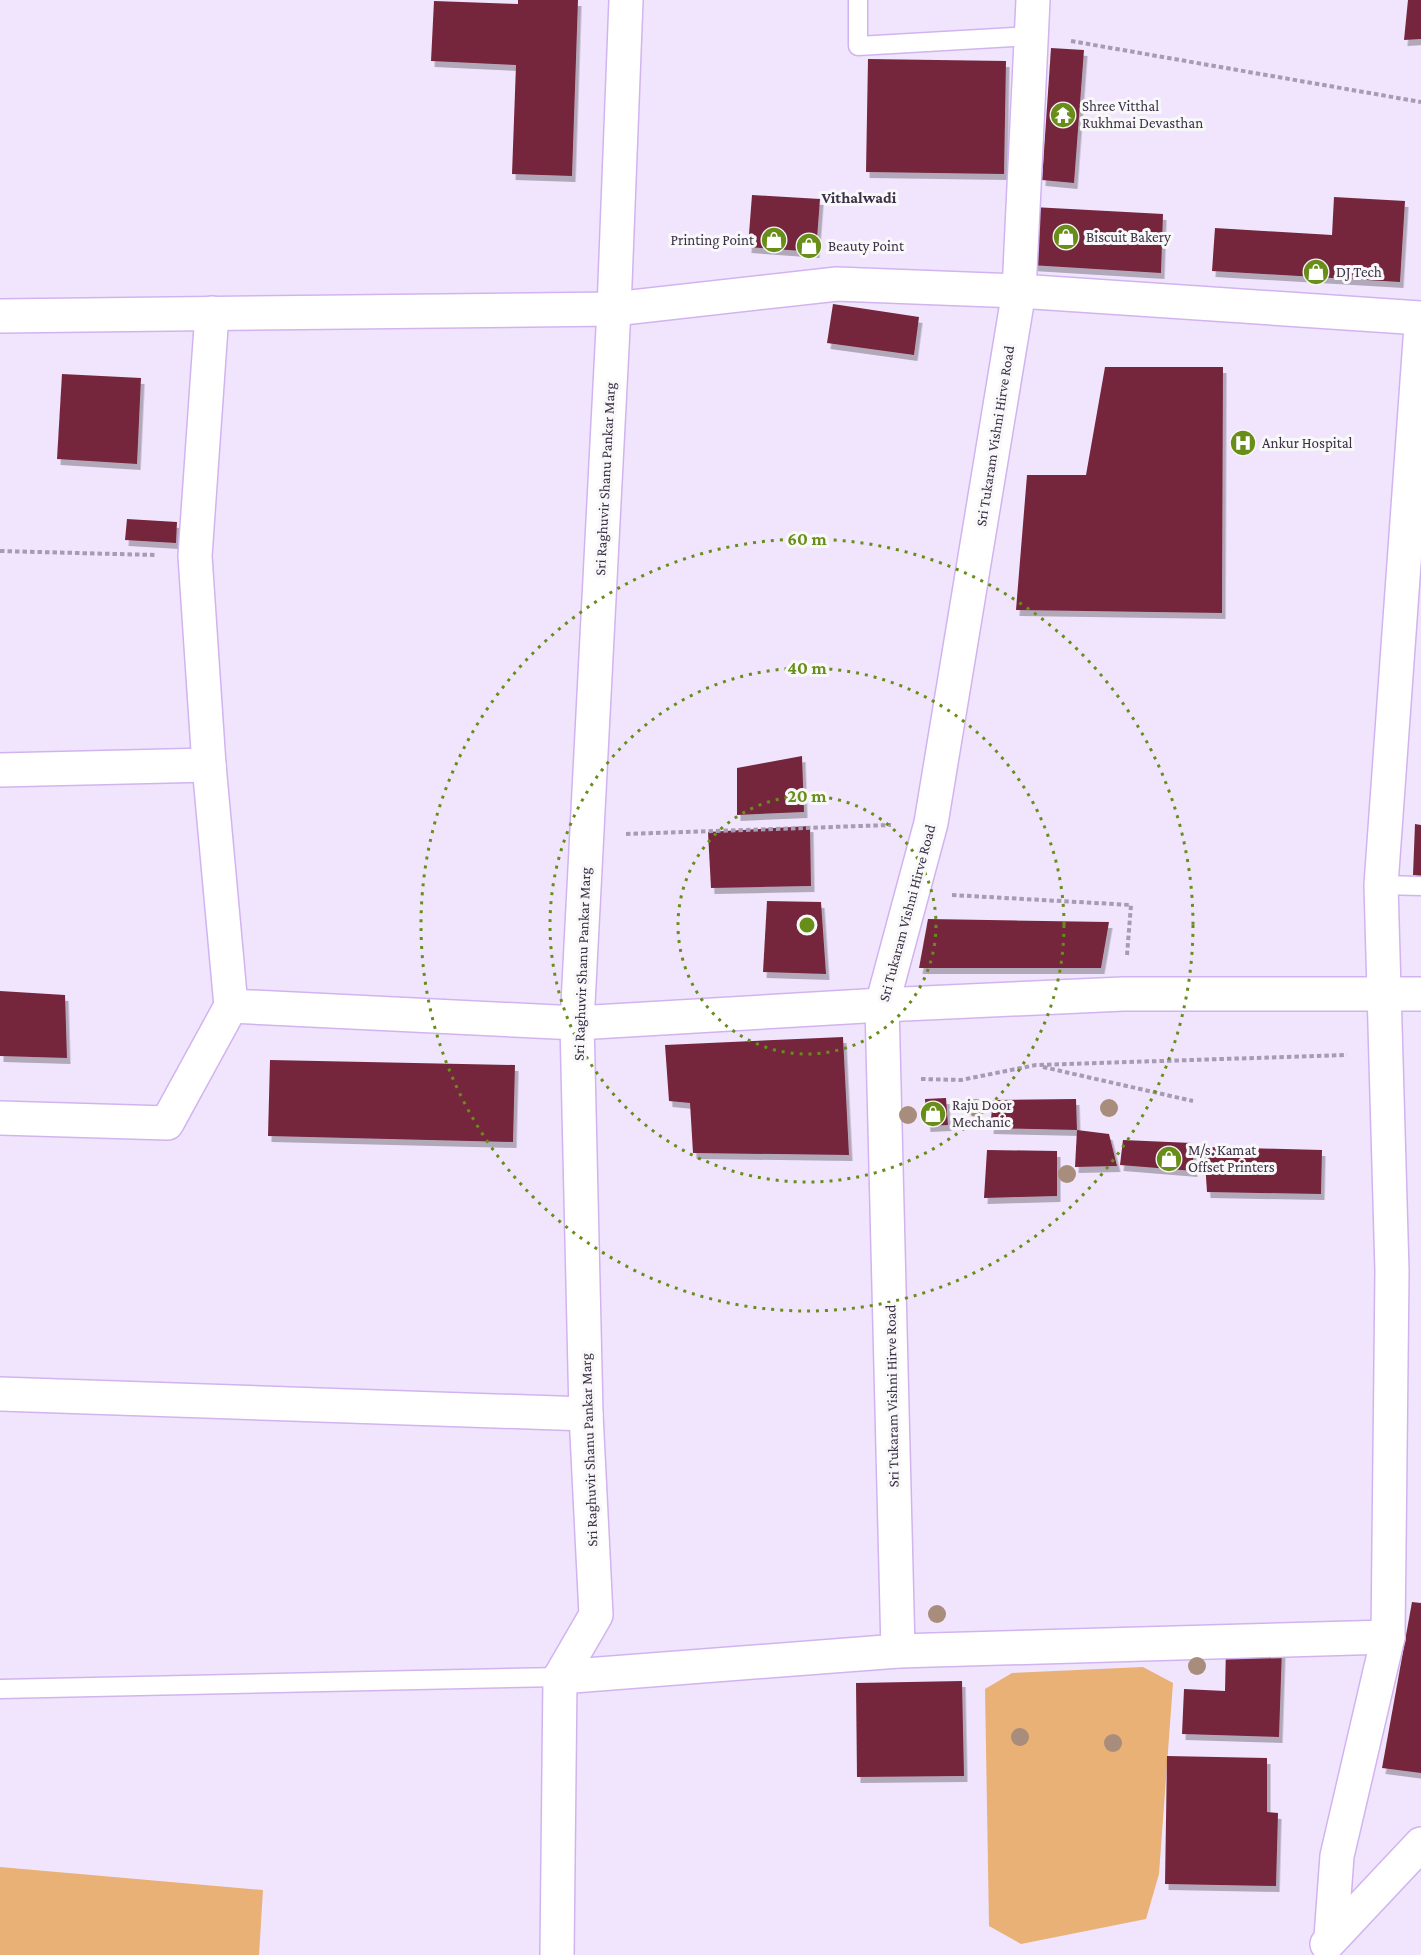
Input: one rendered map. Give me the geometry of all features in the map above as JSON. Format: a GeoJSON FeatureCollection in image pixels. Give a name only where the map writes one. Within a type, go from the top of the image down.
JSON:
{"type":"FeatureCollection","features":[{"type":"Feature","properties":{"kind":"street","name":"Sri Raghuvir Shanu Pankar Marg"},"geometry":{"type":"LineString","coordinates":[[557,1955],[560,1677],[596,1615],[586,1414],[577,1023],[614,309],[626,0]]}},
{"type":"Feature","properties":{"kind":"street","name":"Sri Tukaram Vishni Hirve Road"},"geometry":{"type":"LineString","coordinates":[[898,1651],[882,1005],[931,823],[1019,291],[1033,0]]}},
{"type":"Feature","properties":{"kind":"street"},"geometry":{"type":"LineString","coordinates":[[0,316],[614,309],[837,284],[1019,291],[1421,318]]}},
{"type":"Feature","properties":{"kind":"street"},"geometry":{"type":"LineString","coordinates":[[0,1118],[167,1123],[231,1006],[209,765],[195,556],[212,313]]}},
{"type":"Feature","properties":{"kind":"street"},"geometry":{"type":"LineString","coordinates":[[1325,1946],[1337,1856],[1388,1637],[1392,1271],[1387,1053],[1382,993],[1381,885],[1421,326]]}},
{"type":"Feature","properties":{"kind":"street"},"geometry":{"type":"LineString","coordinates":[[0,770],[209,765]]}},
{"type":"Feature","properties":{"kind":"street"},"geometry":{"type":"LineString","coordinates":[[231,1006],[577,1023],[1123,994],[1421,994]]}},
{"type":"Feature","properties":{"kind":"street"},"geometry":{"type":"LineString","coordinates":[[0,1394],[586,1414]]}},
{"type":"Feature","properties":{"kind":"street"},"geometry":{"type":"LineString","coordinates":[[560,1677],[898,1651],[1388,1637]]}},
{"type":"Feature","properties":{"kind":"street"},"geometry":{"type":"LineString","coordinates":[[1325,1946],[1421,1844]]}},
{"type":"Feature","properties":{"kind":"lane"},"geometry":{"type":"LineString","coordinates":[[858,0],[858,46],[1031,36]]}},
{"type":"Feature","properties":{"kind":"lane"},"geometry":{"type":"LineString","coordinates":[[1381,885],[1421,886]]}},
{"type":"Feature","properties":{"kind":"lane"},"geometry":{"type":"LineString","coordinates":[[0,1689],[560,1677]]}},
{"type":"Feature","properties":{"kind":"path"},"geometry":{"type":"LineString","coordinates":[[1102,44],[1421,102]]}},
{"type":"Feature","properties":{"kind":"path"},"geometry":{"type":"LineString","coordinates":[[0,551],[195,556]]}},
{"type":"Feature","properties":{"kind":"path"},"geometry":{"type":"LineString","coordinates":[[587,835],[931,823]]}},
{"type":"Feature","properties":{"kind":"path"},"geometry":{"type":"LineString","coordinates":[[912,892],[1131,905],[1123,994]]}},
{"type":"Feature","properties":{"kind":"path"},"geometry":{"type":"LineString","coordinates":[[884,1078],[961,1080],[1036,1065],[1387,1053]]}},
{"type":"Feature","properties":{"kind":"path"},"geometry":{"type":"LineString","coordinates":[[1036,1065],[1193,1101]]}},
{"type":"Feature","properties":{"kind":"shaded area"},"geometry":{"type":"Polygon","coordinates":[[[1143,1667],[1173,1683],[1159,1874],[1146,1919],[1021,1944],[989,1926],[985,1689],[1012,1673],[1143,1667]]]}},
{"type":"Feature","properties":{"kind":"shaded area"},"geometry":{"type":"Polygon","coordinates":[[[0,1867],[263,1890],[259,1955],[0,1955],[0,1867]]]}},
{"type":"Feature","properties":{"kind":"building"},"geometry":{"type":"Polygon","coordinates":[[[518,0],[578,0],[572,176],[512,174],[516,65],[431,61],[434,1],[518,4],[518,0]]]}},
{"type":"Feature","properties":{"kind":"building"},"geometry":{"type":"Polygon","coordinates":[[[1408,0],[1421,0],[1421,39],[1404,40],[1408,0]]]}},
{"type":"Feature","properties":{"kind":"building","name":"Shree Vitthal Rukhmai Devasthan"},"geometry":{"type":"Polygon","coordinates":[[[1051,48],[1084,50],[1074,183],[1042,180],[1051,48]]]}},
{"type":"Feature","properties":{"kind":"building"},"geometry":{"type":"Polygon","coordinates":[[[868,59],[1006,61],[1004,174],[866,172],[868,59]]]}},
{"type":"Feature","properties":{"kind":"building"},"geometry":{"type":"Polygon","coordinates":[[[752,195],[820,199],[816,252],[748,247],[752,195]]]}},
{"type":"Feature","properties":{"kind":"building"},"geometry":{"type":"Polygon","coordinates":[[[1334,197],[1405,201],[1400,282],[1212,271],[1215,228],[1332,235],[1334,197]]]}},
{"type":"Feature","properties":{"kind":"building"},"geometry":{"type":"Polygon","coordinates":[[[1033,207],[1163,214],[1161,273],[1030,265],[1033,207]]]}},
{"type":"Feature","properties":{"kind":"building"},"geometry":{"type":"Polygon","coordinates":[[[833,304],[919,317],[914,355],[827,343],[833,304]]]}},
{"type":"Feature","properties":{"kind":"building"},"geometry":{"type":"Polygon","coordinates":[[[1105,367],[1223,367],[1222,613],[1016,610],[1027,475],[1086,475],[1105,367]]]}},
{"type":"Feature","properties":{"kind":"building"},"geometry":{"type":"Polygon","coordinates":[[[62,374],[141,378],[137,464],[57,459],[62,374]]]}},
{"type":"Feature","properties":{"kind":"building"},"geometry":{"type":"Polygon","coordinates":[[[127,519],[177,522],[176,543],[125,540],[127,519]]]}},
{"type":"Feature","properties":{"kind":"building"},"geometry":{"type":"Polygon","coordinates":[[[802,756],[804,812],[737,815],[737,768],[802,756]]]}},
{"type":"Feature","properties":{"kind":"building"},"geometry":{"type":"Polygon","coordinates":[[[1415,824],[1421,825],[1421,876],[1413,875],[1415,824]]]}},
{"type":"Feature","properties":{"kind":"building"},"geometry":{"type":"Polygon","coordinates":[[[810,826],[811,886],[711,888],[708,832],[810,826]]]}},
{"type":"Feature","properties":{"kind":"building"},"geometry":{"type":"Polygon","coordinates":[[[767,901],[821,902],[826,974],[763,972],[767,901]]]}},
{"type":"Feature","properties":{"kind":"building"},"geometry":{"type":"Polygon","coordinates":[[[928,919],[1109,922],[1101,968],[919,968],[928,919]]]}},
{"type":"Feature","properties":{"kind":"building"},"geometry":{"type":"Polygon","coordinates":[[[0,991],[65,995],[67,1058],[0,1056],[0,991]]]}},
{"type":"Feature","properties":{"kind":"building"},"geometry":{"type":"Polygon","coordinates":[[[843,1037],[849,1155],[693,1153],[690,1103],[669,1101],[665,1045],[843,1037]]]}},
{"type":"Feature","properties":{"kind":"building"},"geometry":{"type":"Polygon","coordinates":[[[270,1060],[515,1065],[513,1142],[268,1136],[270,1060]]]}},
{"type":"Feature","properties":{"kind":"building"},"geometry":{"type":"Polygon","coordinates":[[[946,1098],[948,1125],[927,1126],[925,1099],[946,1098]]]}},
{"type":"Feature","properties":{"kind":"building"},"geometry":{"type":"Polygon","coordinates":[[[1076,1099],[1077,1130],[990,1128],[993,1100],[1076,1099]]]}},
{"type":"Feature","properties":{"kind":"building"},"geometry":{"type":"Polygon","coordinates":[[[1077,1130],[1109,1134],[1117,1166],[1075,1167],[1077,1130]]]}},
{"type":"Feature","properties":{"kind":"building"},"geometry":{"type":"Polygon","coordinates":[[[1123,1140],[1192,1143],[1194,1171],[1120,1165],[1123,1140]]]}},
{"type":"Feature","properties":{"kind":"building"},"geometry":{"type":"Polygon","coordinates":[[[1204,1147],[1322,1150],[1321,1194],[1207,1192],[1204,1147]]]}},
{"type":"Feature","properties":{"kind":"building"},"geometry":{"type":"Polygon","coordinates":[[[987,1150],[1057,1151],[1057,1196],[984,1198],[987,1150]]]}},
{"type":"Feature","properties":{"kind":"building"},"geometry":{"type":"Polygon","coordinates":[[[1412,1602],[1421,1603],[1421,1773],[1382,1768],[1412,1602]]]}},
{"type":"Feature","properties":{"kind":"building"},"geometry":{"type":"Polygon","coordinates":[[[1226,1647],[1282,1648],[1279,1737],[1182,1734],[1184,1689],[1225,1691],[1226,1647]]]}},
{"type":"Feature","properties":{"kind":"building"},"geometry":{"type":"Polygon","coordinates":[[[962,1681],[964,1776],[857,1777],[856,1683],[962,1681]]]}},
{"type":"Feature","properties":{"kind":"building"},"geometry":{"type":"Polygon","coordinates":[[[1167,1756],[1267,1758],[1267,1812],[1278,1813],[1276,1886],[1165,1884],[1167,1756]]]}},
{"type":"Feature","properties":{"kind":"place","name":"Shree Vitthal Rukhmai Devasthan"},"geometry":{"type":"Point","coordinates":[1063,115]}},
{"type":"Feature","properties":{"kind":"place","name":"Biscuit Bakery"},"geometry":{"type":"Point","coordinates":[1066,237]}},
{"type":"Feature","properties":{"kind":"place","name":"Printing Point"},"geometry":{"type":"Point","coordinates":[774,240]}},
{"type":"Feature","properties":{"kind":"place","name":"Beauty Point"},"geometry":{"type":"Point","coordinates":[809,246]}},
{"type":"Feature","properties":{"kind":"place","name":"DJ Tech"},"geometry":{"type":"Point","coordinates":[1316,272]}},
{"type":"Feature","properties":{"kind":"place","name":"Ankur Hospital"},"geometry":{"type":"Point","coordinates":[1243,443]}},
{"type":"Feature","properties":{"kind":"place","name":"Raju Door Mechanic"},"geometry":{"type":"Point","coordinates":[933,1114]}},
{"type":"Feature","properties":{"kind":"place","name":"M/s. Kamat Offset Printers"},"geometry":{"type":"Point","coordinates":[1169,1159]}},
{"type":"Feature","properties":{"kind":"district","name":"Vithalwadi"},"geometry":{"type":"Point","coordinates":[859,197]}}]}
